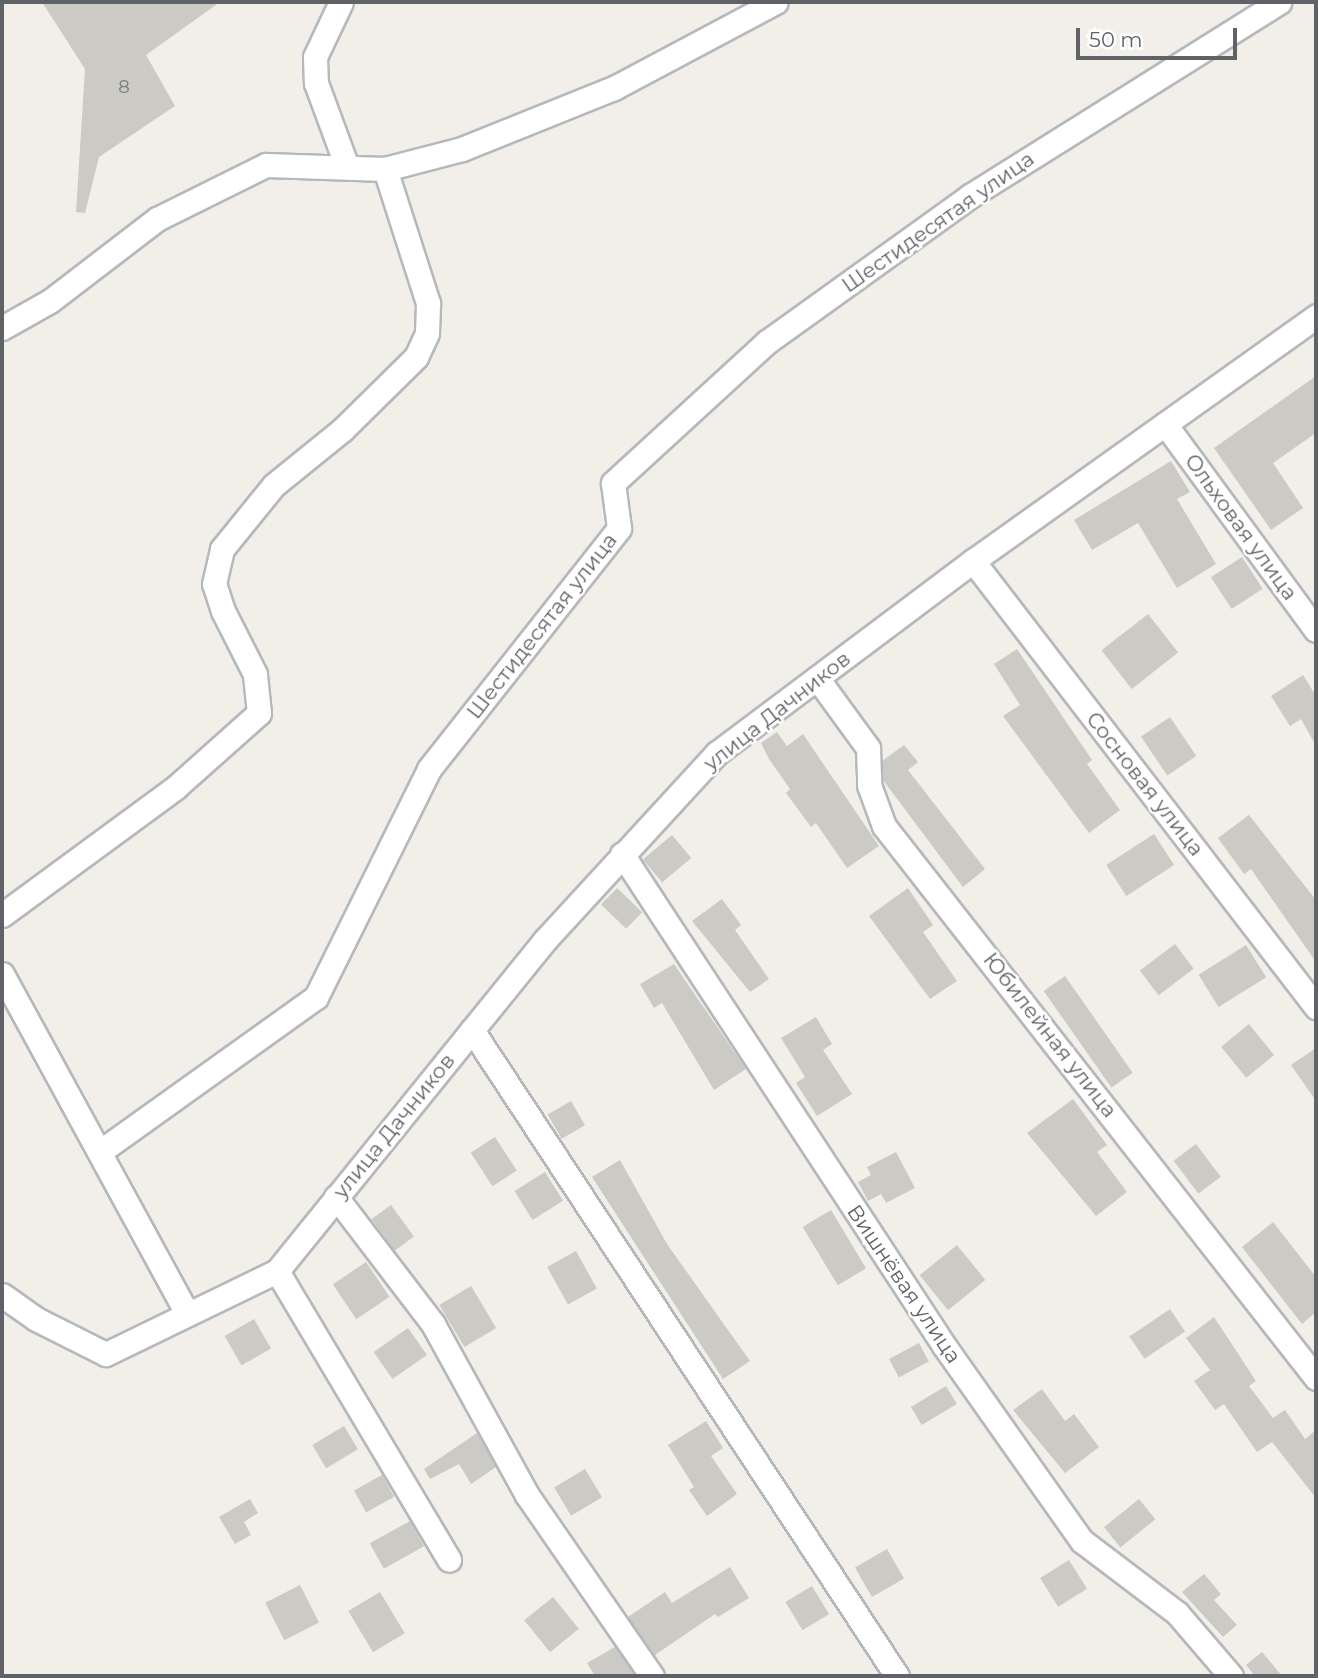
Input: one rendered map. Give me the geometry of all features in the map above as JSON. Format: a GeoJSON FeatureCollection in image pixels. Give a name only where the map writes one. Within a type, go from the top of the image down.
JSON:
{"type":"FeatureCollection","features":[{"type":"Feature","properties":{"kind":"street"},"geometry":{"type":"LineString","coordinates":[[341,2],[315,57],[316,83],[347,167]]}},
{"type":"Feature","properties":{"kind":"street"},"geometry":{"type":"LineString","coordinates":[[2,328],[50,300],[157,219],[266,165],[385,169],[462,149],[614,88],[776,2]]}},
{"type":"Feature","properties":{"kind":"street","name":"Шестидесятая улица"},"geometry":{"type":"LineString","coordinates":[[101,1151],[316,998],[429,769],[619,528],[612,483],[779,334],[970,196],[1279,2]]}},
{"type":"Feature","properties":{"kind":"street"},"geometry":{"type":"LineString","coordinates":[[2,915],[176,786],[259,713],[255,674],[223,611],[215,584],[222,549],[274,485],[342,430],[416,357],[427,333],[428,303],[385,169]]}},
{"type":"Feature","properties":{"kind":"street","name":"улица Дачников"},"geometry":{"type":"LineString","coordinates":[[276,1271],[472,1030],[622,853],[717,753],[973,561],[1316,316]]}},
{"type":"Feature","properties":{"kind":"street","name":"Ольховая улица"},"geometry":{"type":"LineString","coordinates":[[1165,424],[1316,630]]}},
{"type":"Feature","properties":{"kind":"street","name":"Сосновая улица"},"geometry":{"type":"LineString","coordinates":[[973,561],[1316,1007]]}},
{"type":"Feature","properties":{"kind":"street","name":"Юбилейная улица"},"geometry":{"type":"LineString","coordinates":[[817,678],[868,748],[869,785],[884,826],[1316,1378]]}},
{"type":"Feature","properties":{"kind":"street","name":"Вишнёвая улица"},"geometry":{"type":"LineString","coordinates":[[622,853],[945,1347],[1082,1541],[1177,1612],[1231,1676]]}},
{"type":"Feature","properties":{"kind":"street"},"geometry":{"type":"LineString","coordinates":[[2,974],[101,1151],[187,1314]]}},
{"type":"Feature","properties":{"kind":"street"},"geometry":{"type":"LineString","coordinates":[[472,1030],[897,1676]]}},
{"type":"Feature","properties":{"kind":"street"},"geometry":{"type":"LineString","coordinates":[[336,1197],[433,1324],[527,1495],[652,1676]]}},
{"type":"Feature","properties":{"kind":"street"},"geometry":{"type":"LineString","coordinates":[[2,1295],[36,1319],[106,1354],[276,1271],[449,1560]]}},
{"type":"Feature","properties":{"kind":"building"},"geometry":{"type":"Polygon","coordinates":[[[42,2],[220,2],[146,55],[175,106],[99,157],[85,213],[76,212],[85,69],[42,2]]]}},
{"type":"Feature","properties":{"kind":"building"},"geometry":{"type":"Polygon","coordinates":[[[1316,376],[1316,433],[1273,463],[1303,508],[1271,530],[1214,448],[1316,376]]]}},
{"type":"Feature","properties":{"kind":"building"},"geometry":{"type":"Polygon","coordinates":[[[1171,461],[1190,492],[1177,499],[1216,564],[1177,588],[1138,523],[1092,550],[1074,520],[1171,461]]]}},
{"type":"Feature","properties":{"kind":"building"},"geometry":{"type":"Polygon","coordinates":[[[1242,557],[1263,589],[1232,609],[1211,577],[1242,557]]]}},
{"type":"Feature","properties":{"kind":"building"},"geometry":{"type":"Polygon","coordinates":[[[1148,614],[1178,653],[1132,689],[1102,650],[1148,614]]]}},
{"type":"Feature","properties":{"kind":"building"},"geometry":{"type":"Polygon","coordinates":[[[1017,649],[1092,760],[1087,764],[1120,810],[1089,833],[1003,716],[1020,705],[994,664],[1017,649]]]}},
{"type":"Feature","properties":{"kind":"building"},"geometry":{"type":"Polygon","coordinates":[[[1303,675],[1316,696],[1316,746],[1301,719],[1290,726],[1271,696],[1303,675]]]}},
{"type":"Feature","properties":{"kind":"building"},"geometry":{"type":"Polygon","coordinates":[[[1170,717],[1196,756],[1167,776],[1141,737],[1170,717]]]}},
{"type":"Feature","properties":{"kind":"building"},"geometry":{"type":"Polygon","coordinates":[[[777,732],[787,746],[803,734],[879,846],[847,868],[816,823],[811,827],[786,793],[790,789],[761,743],[777,732]]]}},
{"type":"Feature","properties":{"kind":"building"},"geometry":{"type":"Polygon","coordinates":[[[904,745],[918,762],[908,770],[985,869],[963,887],[883,780],[882,761],[904,745]]]}},
{"type":"Feature","properties":{"kind":"building"},"geometry":{"type":"Polygon","coordinates":[[[1249,815],[1316,900],[1316,962],[1251,869],[1244,874],[1218,838],[1249,815]]]}},
{"type":"Feature","properties":{"kind":"building"},"geometry":{"type":"Polygon","coordinates":[[[1154,834],[1174,865],[1126,896],[1106,865],[1154,834]]]}},
{"type":"Feature","properties":{"kind":"building"},"geometry":{"type":"Polygon","coordinates":[[[672,835],[691,858],[662,882],[643,859],[672,835]]]}},
{"type":"Feature","properties":{"kind":"building"},"geometry":{"type":"Polygon","coordinates":[[[617,888],[642,912],[626,929],[601,905],[617,888]]]}},
{"type":"Feature","properties":{"kind":"building"},"geometry":{"type":"Polygon","coordinates":[[[908,888],[933,925],[923,932],[957,981],[930,999],[869,916],[908,888]]]}},
{"type":"Feature","properties":{"kind":"building"},"geometry":{"type":"Polygon","coordinates":[[[722,899],[741,925],[735,930],[769,979],[750,992],[692,921],[722,899]]]}},
{"type":"Feature","properties":{"kind":"building"},"geometry":{"type":"Polygon","coordinates":[[[1175,944],[1194,969],[1159,995],[1140,970],[1175,944]]]}},
{"type":"Feature","properties":{"kind":"building"},"geometry":{"type":"Polygon","coordinates":[[[1246,945],[1266,977],[1219,1007],[1199,975],[1246,945]]]}},
{"type":"Feature","properties":{"kind":"building"},"geometry":{"type":"Polygon","coordinates":[[[674,964],[746,1069],[714,1090],[662,1003],[654,1008],[640,984],[674,964]]]}},
{"type":"Feature","properties":{"kind":"building"},"geometry":{"type":"Polygon","coordinates":[[[1065,976],[1133,1073],[1111,1088],[1044,991],[1065,976]]]}},
{"type":"Feature","properties":{"kind":"building"},"geometry":{"type":"Polygon","coordinates":[[[816,1017],[832,1044],[823,1050],[852,1094],[817,1116],[796,1083],[805,1077],[781,1038],[816,1017]]]}},
{"type":"Feature","properties":{"kind":"building"},"geometry":{"type":"Polygon","coordinates":[[[1249,1024],[1274,1055],[1246,1078],[1221,1047],[1249,1024]]]}},
{"type":"Feature","properties":{"kind":"building"},"geometry":{"type":"Polygon","coordinates":[[[1316,1048],[1316,1101],[1291,1065],[1316,1048]]]}},
{"type":"Feature","properties":{"kind":"building"},"geometry":{"type":"Polygon","coordinates":[[[1073,1099],[1107,1145],[1097,1152],[1127,1192],[1096,1216],[1027,1133],[1073,1099]]]}},
{"type":"Feature","properties":{"kind":"building"},"geometry":{"type":"Polygon","coordinates":[[[571,1101],[585,1125],[562,1139],[548,1114],[571,1101]]]}},
{"type":"Feature","properties":{"kind":"building"},"geometry":{"type":"Polygon","coordinates":[[[495,1137],[517,1171],[492,1186],[471,1153],[495,1137]]]}},
{"type":"Feature","properties":{"kind":"building"},"geometry":{"type":"Polygon","coordinates":[[[1196,1144],[1221,1177],[1198,1194],[1174,1161],[1196,1144]]]}},
{"type":"Feature","properties":{"kind":"building"},"geometry":{"type":"Polygon","coordinates":[[[896,1152],[915,1188],[886,1203],[881,1194],[868,1201],[858,1182],[871,1175],[867,1167],[896,1152]]]}},
{"type":"Feature","properties":{"kind":"building"},"geometry":{"type":"Polygon","coordinates":[[[620,1160],[667,1244],[750,1361],[723,1379],[592,1177],[620,1160]]]}},
{"type":"Feature","properties":{"kind":"building"},"geometry":{"type":"Polygon","coordinates":[[[545,1172],[563,1201],[532,1220],[514,1191],[545,1172]]]}},
{"type":"Feature","properties":{"kind":"building"},"geometry":{"type":"Polygon","coordinates":[[[391,1205],[414,1237],[395,1251],[372,1219],[391,1205]]]}},
{"type":"Feature","properties":{"kind":"building"},"geometry":{"type":"Polygon","coordinates":[[[831,1210],[866,1268],[838,1285],[803,1227],[831,1210]]]}},
{"type":"Feature","properties":{"kind":"building"},"geometry":{"type":"Polygon","coordinates":[[[1273,1222],[1316,1277],[1316,1312],[1302,1324],[1242,1247],[1273,1222]]]}},
{"type":"Feature","properties":{"kind":"building"},"geometry":{"type":"Polygon","coordinates":[[[957,1245],[985,1280],[948,1310],[920,1275],[957,1245]]]}},
{"type":"Feature","properties":{"kind":"building"},"geometry":{"type":"Polygon","coordinates":[[[576,1251],[597,1289],[568,1305],[547,1267],[576,1251]]]}},
{"type":"Feature","properties":{"kind":"building"},"geometry":{"type":"Polygon","coordinates":[[[366,1262],[389,1297],[356,1319],[333,1284],[366,1262]]]}},
{"type":"Feature","properties":{"kind":"building"},"geometry":{"type":"Polygon","coordinates":[[[471,1286],[496,1328],[465,1347],[439,1305],[471,1286]]]}},
{"type":"Feature","properties":{"kind":"building"},"geometry":{"type":"Polygon","coordinates":[[[1170,1309],[1185,1331],[1144,1359],[1129,1336],[1170,1309]]]}},
{"type":"Feature","properties":{"kind":"building"},"geometry":{"type":"Polygon","coordinates":[[[1214,1317],[1256,1381],[1249,1386],[1273,1418],[1285,1410],[1305,1439],[1316,1430],[1316,1498],[1272,1442],[1257,1452],[1224,1404],[1215,1410],[1194,1381],[1210,1370],[1186,1338],[1214,1317]]]}},
{"type":"Feature","properties":{"kind":"building"},"geometry":{"type":"Polygon","coordinates":[[[254,1319],[271,1348],[242,1365],[225,1336],[254,1319]]]}},
{"type":"Feature","properties":{"kind":"building"},"geometry":{"type":"Polygon","coordinates":[[[408,1328],[427,1355],[393,1379],[374,1352],[408,1328]]]}},
{"type":"Feature","properties":{"kind":"building"},"geometry":{"type":"Polygon","coordinates":[[[919,1343],[929,1362],[899,1378],[889,1359],[919,1343]]]}},
{"type":"Feature","properties":{"kind":"building"},"geometry":{"type":"Polygon","coordinates":[[[946,1386],[957,1404],[922,1425],[911,1407],[946,1386]]]}},
{"type":"Feature","properties":{"kind":"building"},"geometry":{"type":"Polygon","coordinates":[[[1042,1389],[1065,1421],[1074,1414],[1099,1447],[1065,1473],[1013,1410],[1042,1389]]]}},
{"type":"Feature","properties":{"kind":"building"},"geometry":{"type":"Polygon","coordinates":[[[706,1421],[723,1448],[711,1456],[737,1494],[707,1516],[689,1490],[694,1487],[668,1445],[706,1421]]]}},
{"type":"Feature","properties":{"kind":"building"},"geometry":{"type":"Polygon","coordinates":[[[344,1426],[358,1449],[326,1468],[312,1445],[344,1426]]]}},
{"type":"Feature","properties":{"kind":"building"},"geometry":{"type":"Polygon","coordinates":[[[477,1433],[496,1467],[471,1484],[459,1464],[430,1479],[424,1469],[477,1433]]]}},
{"type":"Feature","properties":{"kind":"building"},"geometry":{"type":"Polygon","coordinates":[[[585,1469],[602,1497],[571,1516],[554,1488],[585,1469]]]}},
{"type":"Feature","properties":{"kind":"building"},"geometry":{"type":"Polygon","coordinates":[[[382,1475],[394,1497],[366,1512],[354,1491],[382,1475]]]}},
{"type":"Feature","properties":{"kind":"building"},"geometry":{"type":"Polygon","coordinates":[[[250,1499],[258,1513],[244,1522],[251,1535],[235,1544],[219,1517],[250,1499]]]}},
{"type":"Feature","properties":{"kind":"building"},"geometry":{"type":"Polygon","coordinates":[[[1139,1499],[1155,1519],[1120,1548],[1104,1527],[1139,1499]]]}},
{"type":"Feature","properties":{"kind":"building"},"geometry":{"type":"Polygon","coordinates":[[[410,1521],[424,1546],[384,1569],[370,1543],[410,1521]]]}},
{"type":"Feature","properties":{"kind":"building"},"geometry":{"type":"Polygon","coordinates":[[[887,1549],[904,1578],[872,1597],[855,1568],[887,1549]]]}},
{"type":"Feature","properties":{"kind":"building"},"geometry":{"type":"Polygon","coordinates":[[[1069,1560],[1087,1589],[1058,1607],[1040,1578],[1069,1560]]]}},
{"type":"Feature","properties":{"kind":"building"},"geometry":{"type":"Polygon","coordinates":[[[730,1567],[749,1598],[718,1617],[715,1614],[655,1655],[628,1617],[665,1592],[672,1603],[730,1567]]]}},
{"type":"Feature","properties":{"kind":"building"},"geometry":{"type":"Polygon","coordinates":[[[1204,1574],[1221,1594],[1214,1600],[1237,1625],[1223,1637],[1182,1592],[1204,1574]]]}},
{"type":"Feature","properties":{"kind":"building"},"geometry":{"type":"Polygon","coordinates":[[[300,1585],[319,1622],[284,1640],[265,1603],[300,1585]]]}},
{"type":"Feature","properties":{"kind":"building"},"geometry":{"type":"Polygon","coordinates":[[[812,1586],[829,1614],[802,1630],[785,1602],[812,1586]]]}},
{"type":"Feature","properties":{"kind":"building"},"geometry":{"type":"Polygon","coordinates":[[[380,1592],[405,1633],[373,1652],[348,1611],[380,1592]]]}},
{"type":"Feature","properties":{"kind":"building"},"geometry":{"type":"Polygon","coordinates":[[[553,1597],[579,1629],[550,1652],[524,1620],[553,1597]]]}},
{"type":"Feature","properties":{"kind":"building"},"geometry":{"type":"Polygon","coordinates":[[[615,1647],[635,1676],[595,1676],[587,1663],[615,1647]]]}},
{"type":"Feature","properties":{"kind":"building"},"geometry":{"type":"Polygon","coordinates":[[[1262,1652],[1282,1676],[1255,1676],[1246,1665],[1262,1652]]]}}]}
